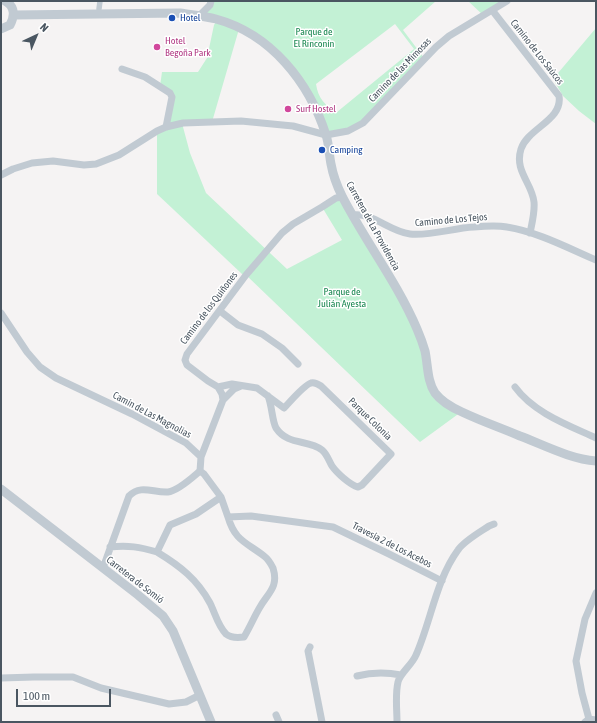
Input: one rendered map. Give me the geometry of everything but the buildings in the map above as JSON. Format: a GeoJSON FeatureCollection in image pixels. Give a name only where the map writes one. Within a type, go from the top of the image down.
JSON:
{"type":"FeatureCollection","features":[{"type":"Feature","properties":{"kind":"street"},"geometry":{"type":"LineString","coordinates":[[1,29],[10,25],[14,15],[12,8],[5,1]]}},
{"type":"Feature","properties":{"kind":"street"},"geometry":{"type":"LineString","coordinates":[[99,9],[100,1]]}},
{"type":"Feature","properties":{"kind":"street"},"geometry":{"type":"LineString","coordinates":[[200,15],[211,1]]}},
{"type":"Feature","properties":{"kind":"street","name":"Camino de las Mimosas"},"geometry":{"type":"LineString","coordinates":[[326,135],[348,131],[363,123],[436,47],[449,36],[507,1]]}},
{"type":"Feature","properties":{"kind":"street","name":"Camino de Los Saúcos"},"geometry":{"type":"LineString","coordinates":[[492,10],[559,96],[560,103],[555,113],[526,140],[521,148],[519,159],[520,168],[534,201],[534,216],[530,233]]}},
{"type":"Feature","properties":{"kind":"street","name":"Carretera de La Providencia"},"geometry":{"type":"LineString","coordinates":[[14,15],[180,13],[200,15],[217,19],[239,28],[275,52],[291,68],[311,98],[326,135],[331,166],[337,184],[418,329],[424,349],[430,384],[436,394],[461,412],[561,452],[586,460],[596,461]]}},
{"type":"Feature","properties":{"kind":"street"},"geometry":{"type":"LineString","coordinates":[[122,69],[145,77],[170,93],[172,97],[166,127]]}},
{"type":"Feature","properties":{"kind":"street"},"geometry":{"type":"LineString","coordinates":[[1,175],[13,168],[32,162],[53,161],[84,165],[96,164],[119,155],[146,137],[166,127],[183,123],[240,121],[293,126],[326,135]]}},
{"type":"Feature","properties":{"kind":"street","name":"Camino de los Quiñones"},"geometry":{"type":"LineString","coordinates":[[218,386],[208,381],[187,365],[185,360],[187,354],[246,275],[282,233],[293,224],[336,198],[343,197]]}},
{"type":"Feature","properties":{"kind":"street","name":"Camino de Los Tejos"},"geometry":{"type":"LineString","coordinates":[[353,215],[360,214],[395,230],[410,234],[423,234],[473,227],[505,226],[530,233],[596,260]]}},
{"type":"Feature","properties":{"kind":"street"},"geometry":{"type":"LineString","coordinates":[[220,311],[238,325],[262,334],[282,348],[298,364]]}},
{"type":"Feature","properties":{"kind":"street","name":"Camín de Las Magnolias"},"geometry":{"type":"LineString","coordinates":[[1,313],[27,352],[40,367],[56,378],[132,414],[186,443],[201,457]]}},
{"type":"Feature","properties":{"kind":"street","name":"Parque Colonia"},"geometry":{"type":"LineString","coordinates":[[268,396],[276,427],[283,436],[323,451],[333,467],[352,486],[358,487],[362,485],[391,454],[321,386],[316,383],[310,383],[306,386],[274,419]]}},
{"type":"Feature","properties":{"kind":"street"},"geometry":{"type":"LineString","coordinates":[[223,400],[218,386],[232,384],[257,388],[284,408]]}},
{"type":"Feature","properties":{"kind":"street"},"geometry":{"type":"LineString","coordinates":[[102,568],[129,496],[134,491],[139,490],[169,492],[176,490],[200,471],[201,457],[223,400],[234,389],[241,386]]}},
{"type":"Feature","properties":{"kind":"street"},"geometry":{"type":"LineString","coordinates":[[515,387],[522,397],[533,406],[565,424],[596,438]]}},
{"type":"Feature","properties":{"kind":"street"},"geometry":{"type":"LineString","coordinates":[[110,548],[125,545],[142,548],[157,552],[176,563],[190,575],[205,594],[220,626],[227,634],[234,638],[244,637],[274,585],[274,574],[271,565],[265,556],[248,546],[231,528],[221,497],[204,474],[200,471]]}},
{"type":"Feature","properties":{"kind":"street","name":"Carretera de Somió"},"geometry":{"type":"LineString","coordinates":[[1,489],[163,616],[174,631],[210,722]]}},
{"type":"Feature","properties":{"kind":"street"},"geometry":{"type":"LineString","coordinates":[[157,552],[170,525],[196,514],[221,497]]}},
{"type":"Feature","properties":{"kind":"street","name":"Travesía 2 de Los Acebos"},"geometry":{"type":"LineString","coordinates":[[228,517],[251,516],[333,527],[442,581]]}},
{"type":"Feature","properties":{"kind":"street"},"geometry":{"type":"LineString","coordinates":[[397,722],[396,697],[398,682],[401,675],[407,670],[416,656],[442,581],[458,548],[494,524]]}},
{"type":"Feature","properties":{"kind":"street"},"geometry":{"type":"LineString","coordinates":[[590,720],[582,694],[576,661],[585,619],[596,593]]}},
{"type":"Feature","properties":{"kind":"street"},"geometry":{"type":"LineString","coordinates":[[310,646],[308,651],[322,722]]}},
{"type":"Feature","properties":{"kind":"street"},"geometry":{"type":"LineString","coordinates":[[357,676],[370,672],[386,672],[401,675]]}},
{"type":"Feature","properties":{"kind":"street"},"geometry":{"type":"LineString","coordinates":[[1,678],[73,677],[101,688],[169,704],[186,702],[200,695]]}},
{"type":"Feature","properties":{"kind":"green space","name":"Parque de Julián Ayesta"},"geometry":{"type":"Polygon","coordinates":[[[211,1],[436,1],[403,30],[424,58],[363,123],[326,135],[291,68],[239,29],[212,122],[183,123],[190,153],[206,193],[287,269],[342,240],[322,207],[343,197],[418,329],[431,384],[461,412],[420,442],[246,275],[242,274],[157,194],[157,131],[166,127],[172,97],[160,86],[162,72],[198,72],[207,58],[214,25],[217,20],[200,15],[211,1]],[[395,24],[316,84],[318,93],[329,107],[337,112],[414,49],[395,24]]]}},
{"type":"Feature","properties":{"kind":"green space"},"geometry":{"type":"Polygon","coordinates":[[[468,1],[507,1],[483,15],[468,1]]]}},
{"type":"Feature","properties":{"kind":"green space"},"geometry":{"type":"Polygon","coordinates":[[[596,28],[596,124],[563,96],[553,79],[596,28]]]}},
{"type":"Feature","properties":{"kind":"place","name":"Hotel"},"geometry":{"type":"Point","coordinates":[172,18]}},
{"type":"Feature","properties":{"kind":"place","name":"Hotel Begoña Park"},"geometry":{"type":"Point","coordinates":[157,47]}},
{"type":"Feature","properties":{"kind":"place","name":"Surf Hostel"},"geometry":{"type":"Point","coordinates":[288,109]}},
{"type":"Feature","properties":{"kind":"place","name":"Camping"},"geometry":{"type":"Point","coordinates":[322,150]}},
{"type":"Feature","properties":{"kind":"park label","name":"Parque de El Rinconín"},"geometry":{"type":"Point","coordinates":[314,38]}}]}
